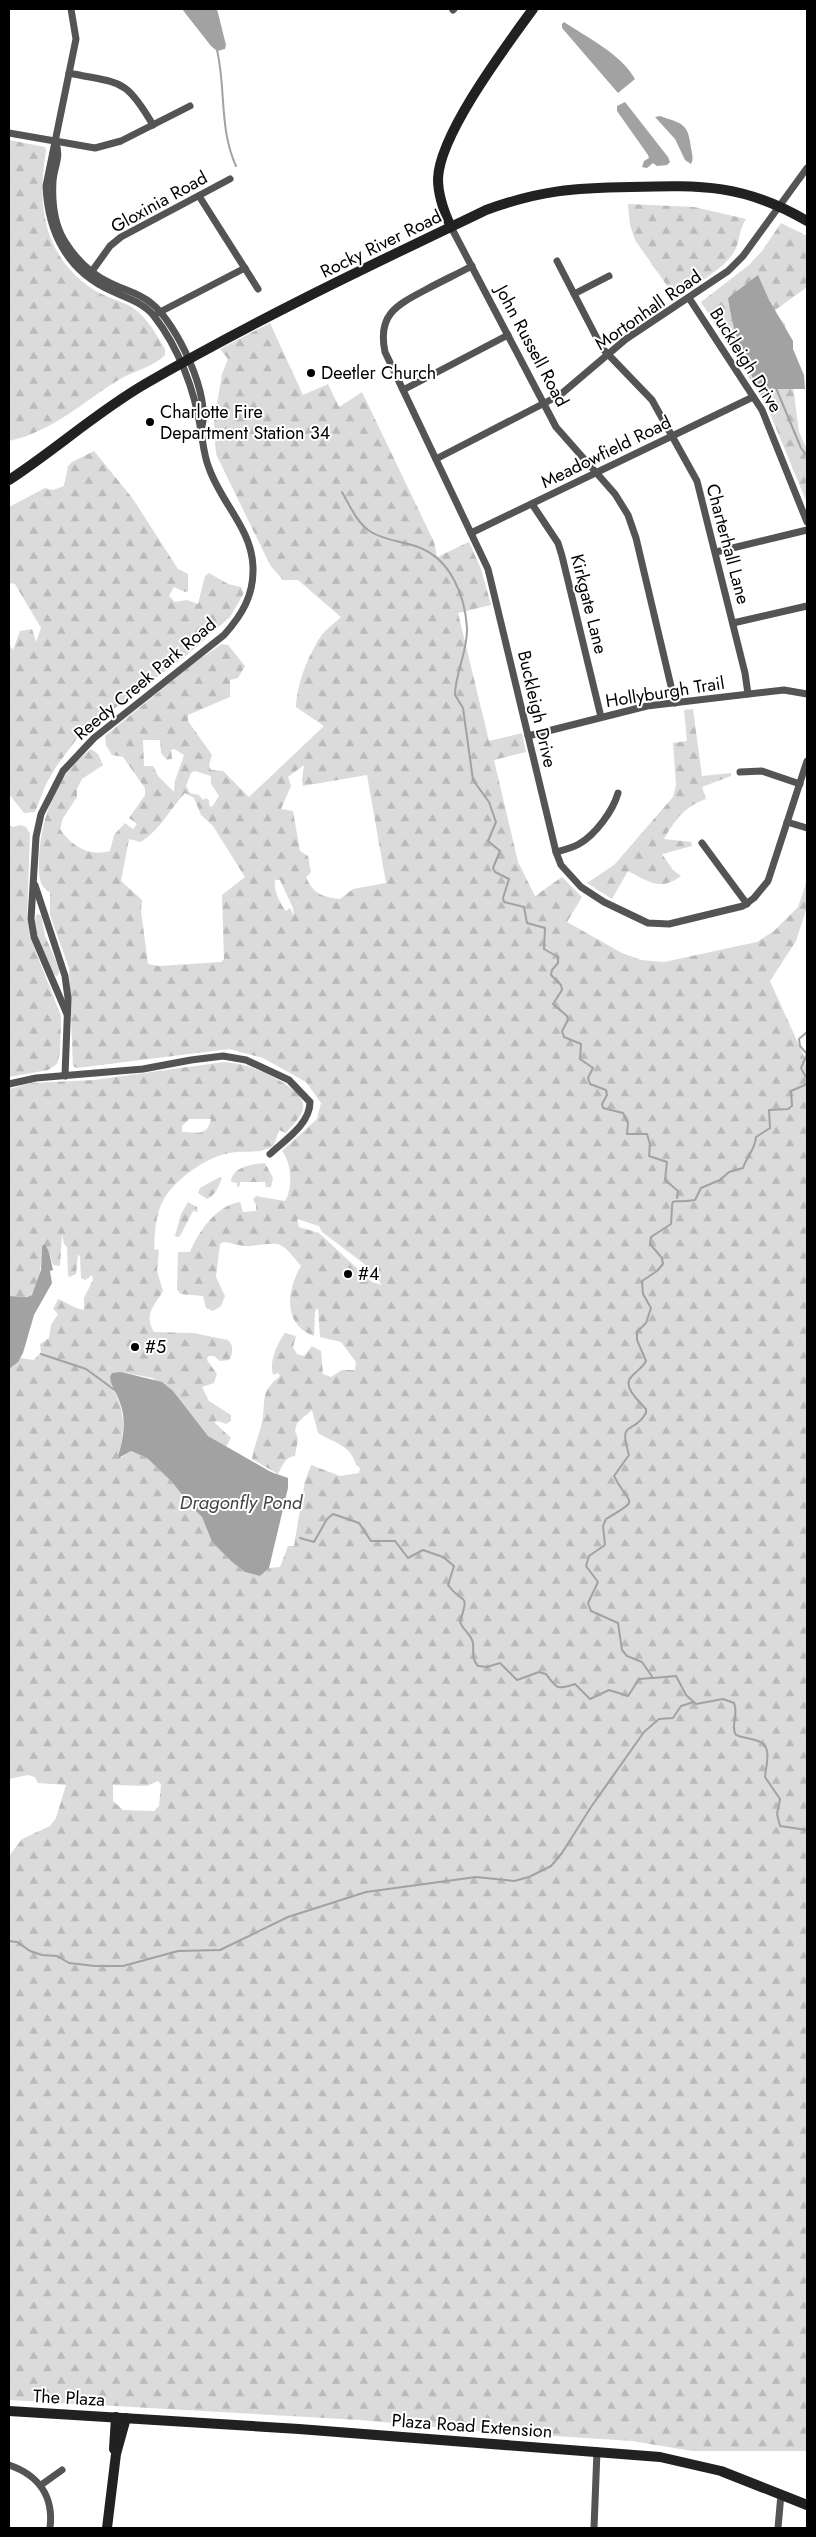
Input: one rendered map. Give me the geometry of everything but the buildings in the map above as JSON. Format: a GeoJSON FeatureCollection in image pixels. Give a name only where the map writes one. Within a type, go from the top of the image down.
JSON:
{"type":"FeatureCollection","features":[{"type":"Feature","properties":{"kind":"street"},"geometry":{"type":"LineString","coordinates":[[71,9],[76,39],[56,143],[59,153],[53,179],[57,220],[64,239],[90,275]]}},
{"type":"Feature","properties":{"kind":"street","name":"John Russell Road"},"geometry":{"type":"LineString","coordinates":[[533,9],[482,82],[444,154],[438,179],[443,208],[451,227],[556,427],[615,494],[628,514],[636,538],[674,703]]}},
{"type":"Feature","properties":{"kind":"street"},"geometry":{"type":"LineString","coordinates":[[69,73],[117,82],[128,88],[136,96],[153,125]]}},
{"type":"Feature","properties":{"kind":"street"},"geometry":{"type":"LineString","coordinates":[[9,133],[81,147],[109,146],[190,106]]}},
{"type":"Feature","properties":{"kind":"street","name":"Mortonhall Road"},"geometry":{"type":"LineString","coordinates":[[436,459],[544,403],[572,386],[626,339],[728,271],[738,261],[807,168]]}},
{"type":"Feature","properties":{"kind":"street","name":"Gloxinia Road"},"geometry":{"type":"LineString","coordinates":[[90,275],[110,246],[120,238],[230,179]]}},
{"type":"Feature","properties":{"kind":"street","name":"Rocky River Road"},"geometry":{"type":"LineString","coordinates":[[9,480],[118,400],[249,326],[451,227],[510,201],[540,193],[573,188],[696,185],[736,191],[779,206],[807,221]]}},
{"type":"Feature","properties":{"kind":"street"},"geometry":{"type":"LineString","coordinates":[[199,196],[258,289]]}},
{"type":"Feature","properties":{"kind":"street","name":"Charterhall Lane"},"geometry":{"type":"LineString","coordinates":[[558,262],[607,355],[652,400],[702,493],[745,673],[748,694]]}},
{"type":"Feature","properties":{"kind":"street","name":"Buckleigh Drive"},"geometry":{"type":"LineString","coordinates":[[472,266],[400,303],[386,320],[383,334],[385,352],[488,569],[556,852],[561,865],[581,887],[604,902],[648,923],[669,924],[747,904]]}},
{"type":"Feature","properties":{"kind":"street"},"geometry":{"type":"LineString","coordinates":[[157,313],[245,268]]}},
{"type":"Feature","properties":{"kind":"street","name":"Reedy Creek Park Road"},"geometry":{"type":"LineString","coordinates":[[67,1014],[34,937],[31,919],[36,837],[41,814],[63,771],[94,738],[224,635],[237,620],[248,602],[253,579],[251,549],[209,468],[201,429],[203,424],[202,401],[170,323],[157,313],[90,275]]}},
{"type":"Feature","properties":{"kind":"street"},"geometry":{"type":"LineString","coordinates":[[574,294],[610,276]]}},
{"type":"Feature","properties":{"kind":"street","name":"Buckleigh Drive"},"geometry":{"type":"LineString","coordinates":[[689,298],[753,397],[770,428],[807,522]]}},
{"type":"Feature","properties":{"kind":"street"},"geometry":{"type":"LineString","coordinates":[[403,390],[508,335]]}},
{"type":"Feature","properties":{"kind":"street","name":"Meadowfield Road"},"geometry":{"type":"LineString","coordinates":[[471,533],[753,397]]}},
{"type":"Feature","properties":{"kind":"street","name":"Kirkgate Lane"},"geometry":{"type":"LineString","coordinates":[[532,504],[558,543],[601,717]]}},
{"type":"Feature","properties":{"kind":"street"},"geometry":{"type":"LineString","coordinates":[[716,552],[807,530]]}},
{"type":"Feature","properties":{"kind":"street"},"geometry":{"type":"LineString","coordinates":[[733,623],[807,606]]}},
{"type":"Feature","properties":{"kind":"street","name":"Hollyburgh Trail"},"geometry":{"type":"LineString","coordinates":[[528,736],[647,706],[784,690],[807,694]]}},
{"type":"Feature","properties":{"kind":"street"},"geometry":{"type":"LineString","coordinates":[[702,843],[747,904],[768,881],[807,761]]}},
{"type":"Feature","properties":{"kind":"street"},"geometry":{"type":"LineString","coordinates":[[740,772],[762,771],[800,784]]}},
{"type":"Feature","properties":{"kind":"street"},"geometry":{"type":"LineString","coordinates":[[556,852],[580,844],[588,837],[615,805],[618,793]]}},
{"type":"Feature","properties":{"kind":"street"},"geometry":{"type":"LineString","coordinates":[[787,822],[807,828]]}},
{"type":"Feature","properties":{"kind":"street","name":"Reedy Creek Park Road"},"geometry":{"type":"LineString","coordinates":[[34,867],[36,892],[59,952],[65,976],[67,1014],[65,1076]]}},
{"type":"Feature","properties":{"kind":"street"},"geometry":{"type":"LineString","coordinates":[[9,1084],[36,1078],[143,1069],[223,1056],[246,1060],[289,1080],[310,1102],[310,1111],[303,1123],[270,1154]]}},
{"type":"Feature","properties":{"kind":"street","name":"The Plaza"},"geometry":{"type":"LineString","coordinates":[[9,2411],[121,2417]]}},
{"type":"Feature","properties":{"kind":"street"},"geometry":{"type":"LineString","coordinates":[[107,2528],[121,2417]]}},
{"type":"Feature","properties":{"kind":"street","name":"Plaza Road Extension"},"geometry":{"type":"LineString","coordinates":[[121,2417],[660,2457],[694,2463],[721,2471],[807,2505]]}},
{"type":"Feature","properties":{"kind":"street"},"geometry":{"type":"LineString","coordinates":[[594,2528],[597,2451]]}},
{"type":"Feature","properties":{"kind":"street"},"geometry":{"type":"LineString","coordinates":[[9,2465],[25,2472],[41,2485],[50,2504],[50,2528]]}},
{"type":"Feature","properties":{"kind":"street"},"geometry":{"type":"LineString","coordinates":[[41,2485],[62,2470]]}},
{"type":"Feature","properties":{"kind":"street"},"geometry":{"type":"LineString","coordinates":[[778,2528],[782,2494]]}},
{"type":"Feature","properties":{"kind":"green space"},"geometry":{"type":"Polygon","coordinates":[[[9,140],[45,147],[42,190],[44,209],[47,227],[53,244],[62,260],[75,275],[91,288],[126,304],[139,313],[157,336],[165,349],[165,355],[149,366],[120,379],[54,423],[25,437],[9,441],[9,140]]]}},
{"type":"Feature","properties":{"kind":"green space"},"geometry":{"type":"Polygon","coordinates":[[[628,204],[694,207],[746,219],[736,248],[729,259],[707,278],[675,297],[635,240],[630,225],[628,204]]]}},
{"type":"Feature","properties":{"kind":"green space"},"geometry":{"type":"Polygon","coordinates":[[[781,223],[807,236],[807,287],[774,311],[785,324],[799,432],[807,449],[807,503],[766,404],[701,302],[749,265],[762,251],[781,223]]]}},
{"type":"Feature","properties":{"kind":"green space"},"geometry":{"type":"Polygon","coordinates":[[[270,323],[303,395],[328,384],[339,407],[362,392],[434,542],[437,557],[469,542],[481,569],[491,605],[458,613],[489,741],[522,733],[526,752],[494,760],[518,862],[535,896],[562,877],[582,897],[567,922],[622,953],[641,960],[664,962],[757,942],[774,931],[798,907],[807,880],[807,907],[796,941],[770,981],[807,1063],[807,2451],[692,2451],[632,2441],[492,2432],[360,2420],[9,2400],[9,1856],[22,1839],[50,1826],[56,1818],[66,1785],[38,1783],[35,1777],[28,1775],[9,1779],[9,1369],[20,1358],[34,1360],[41,1352],[40,1344],[49,1338],[51,1325],[58,1314],[53,1309],[58,1299],[84,1310],[84,1298],[93,1280],[92,1275],[85,1280],[81,1278],[80,1256],[78,1255],[76,1274],[69,1277],[67,1247],[64,1244],[62,1234],[60,1266],[53,1265],[49,1252],[42,1246],[40,1274],[33,1293],[27,1297],[9,1296],[9,1089],[32,1083],[94,1080],[224,1062],[241,1064],[258,1070],[287,1085],[301,1098],[303,1104],[302,1112],[286,1133],[279,1130],[274,1145],[258,1151],[220,1155],[192,1170],[169,1191],[157,1217],[154,1249],[159,1250],[157,1271],[163,1291],[151,1310],[151,1326],[154,1332],[193,1333],[230,1342],[232,1350],[229,1360],[220,1361],[214,1356],[208,1356],[207,1360],[217,1374],[214,1383],[202,1387],[209,1401],[231,1415],[231,1421],[226,1424],[218,1421],[214,1422],[231,1438],[226,1447],[208,1436],[183,1405],[153,1378],[121,1372],[111,1386],[120,1403],[123,1421],[122,1439],[117,1458],[131,1451],[147,1458],[172,1482],[202,1517],[212,1542],[245,1572],[260,1576],[269,1568],[280,1567],[288,1546],[294,1546],[305,1481],[311,1465],[340,1476],[359,1473],[360,1468],[346,1449],[318,1433],[312,1410],[297,1423],[295,1430],[298,1439],[295,1456],[287,1460],[278,1474],[252,1459],[262,1422],[267,1390],[280,1376],[278,1373],[273,1375],[272,1364],[279,1342],[285,1333],[296,1336],[293,1347],[297,1354],[304,1356],[312,1346],[321,1351],[323,1374],[331,1377],[342,1370],[355,1370],[356,1362],[341,1342],[320,1337],[318,1308],[315,1311],[314,1336],[304,1331],[296,1323],[290,1306],[293,1285],[301,1266],[289,1252],[280,1245],[275,1244],[248,1246],[224,1242],[220,1244],[216,1277],[225,1296],[221,1306],[213,1311],[206,1308],[203,1296],[181,1294],[177,1290],[178,1252],[190,1252],[203,1228],[216,1214],[232,1204],[240,1202],[243,1212],[256,1211],[253,1199],[256,1196],[285,1201],[288,1196],[290,1176],[288,1162],[282,1151],[317,1119],[321,1103],[306,1082],[263,1058],[229,1049],[77,1068],[73,1066],[69,968],[50,915],[50,892],[41,883],[39,875],[40,846],[52,799],[68,772],[91,749],[98,754],[103,765],[82,779],[77,789],[77,797],[63,818],[60,829],[64,835],[81,849],[102,852],[110,851],[114,835],[125,823],[133,829],[137,824],[129,818],[145,795],[145,788],[123,757],[112,755],[106,745],[105,736],[194,663],[222,644],[228,645],[245,666],[238,678],[230,680],[230,697],[188,715],[188,721],[212,755],[209,765],[211,770],[223,771],[249,797],[324,726],[296,707],[298,689],[316,644],[323,633],[341,617],[298,580],[283,580],[270,565],[216,454],[214,422],[222,374],[228,359],[220,349],[270,323]],[[143,740],[144,766],[153,766],[158,776],[174,792],[175,781],[184,755],[174,749],[171,750],[172,759],[167,760],[161,753],[160,740],[143,740]],[[304,765],[288,777],[291,786],[281,809],[293,811],[300,851],[308,856],[311,872],[306,877],[315,891],[324,896],[340,899],[353,889],[386,883],[367,775],[303,786],[304,765]],[[195,771],[191,773],[186,786],[190,793],[199,795],[203,800],[206,798],[209,800],[209,805],[212,807],[219,796],[211,784],[211,776],[195,771]],[[185,793],[159,825],[141,842],[129,839],[121,881],[142,900],[141,911],[148,964],[159,966],[221,962],[224,959],[222,895],[245,877],[213,826],[201,815],[194,798],[185,793]],[[275,880],[275,888],[286,911],[290,908],[294,916],[293,908],[280,880],[275,880]],[[189,1119],[182,1126],[182,1132],[197,1133],[204,1131],[207,1129],[211,1119],[189,1119]],[[297,1219],[299,1227],[319,1233],[372,1282],[382,1285],[367,1266],[322,1232],[319,1226],[297,1219]],[[158,1781],[147,1786],[113,1785],[113,1801],[123,1810],[154,1811],[159,1806],[161,1785],[158,1781]]]}},
{"type":"Feature","properties":{"kind":"green space"},"geometry":{"type":"Polygon","coordinates":[[[94,451],[133,499],[178,569],[188,574],[188,591],[185,592],[174,587],[169,596],[175,602],[187,600],[198,604],[205,576],[209,573],[228,584],[241,587],[244,593],[230,617],[187,655],[81,733],[46,784],[35,812],[24,813],[9,794],[9,644],[13,650],[20,631],[32,629],[36,642],[41,628],[15,584],[9,583],[9,507],[45,488],[53,490],[64,486],[68,466],[94,451]]]}},
{"type":"Feature","properties":{"kind":"green space"},"geometry":{"type":"Polygon","coordinates":[[[693,709],[702,776],[731,773],[731,776],[702,787],[706,799],[681,814],[664,839],[691,842],[692,846],[662,854],[673,870],[681,876],[674,881],[660,884],[648,881],[628,871],[612,899],[587,883],[614,865],[673,797],[676,785],[673,743],[687,741],[684,710],[693,709]]]}},
{"type":"Feature","properties":{"kind":"green space"},"geometry":{"type":"Polygon","coordinates":[[[9,825],[13,827],[20,825],[26,827],[30,834],[27,918],[30,937],[61,1016],[60,1053],[57,1064],[48,1070],[9,1077],[9,825]]]}},
{"type":"Feature","properties":{"kind":"green space"},"geometry":{"type":"Polygon","coordinates":[[[37,914],[41,915],[45,936],[59,968],[57,976],[53,974],[37,935],[35,920],[37,914]]]}},
{"type":"Feature","properties":{"kind":"green space"},"geometry":{"type":"Polygon","coordinates":[[[265,1163],[273,1178],[271,1187],[266,1187],[265,1182],[240,1182],[240,1186],[237,1187],[237,1183],[231,1182],[235,1173],[243,1167],[265,1163]]]}},
{"type":"Feature","properties":{"kind":"green space"},"geometry":{"type":"Polygon","coordinates":[[[220,1177],[222,1178],[218,1188],[210,1197],[207,1199],[198,1193],[200,1188],[220,1177]]]}},
{"type":"Feature","properties":{"kind":"green space"},"geometry":{"type":"Polygon","coordinates":[[[188,1202],[197,1207],[198,1212],[193,1211],[180,1236],[177,1237],[175,1236],[181,1214],[188,1202]]]}},
{"type":"Feature","properties":{"kind":"water"},"geometry":{"type":"Polygon","coordinates":[[[182,9],[217,9],[226,45],[225,49],[217,51],[211,46],[182,9]]]}},
{"type":"Feature","properties":{"kind":"water"},"geometry":{"type":"Polygon","coordinates":[[[564,22],[613,54],[635,79],[618,93],[562,28],[564,22]]]}},
{"type":"Feature","properties":{"kind":"water"},"geometry":{"type":"Polygon","coordinates":[[[625,102],[668,157],[670,162],[667,165],[657,166],[653,163],[647,168],[642,167],[644,161],[649,158],[648,155],[617,111],[617,106],[625,102]]]}},
{"type":"Feature","properties":{"kind":"water"},"geometry":{"type":"Polygon","coordinates":[[[660,116],[679,123],[686,129],[692,154],[691,164],[685,160],[675,139],[655,117],[660,116]]]}},
{"type":"Feature","properties":{"kind":"water"},"geometry":{"type":"Polygon","coordinates":[[[758,275],[769,300],[793,341],[793,349],[804,375],[805,389],[759,389],[743,356],[728,298],[758,275]]]}},
{"type":"Feature","properties":{"kind":"water"},"geometry":{"type":"Polygon","coordinates":[[[45,1244],[53,1270],[50,1271],[52,1283],[34,1315],[23,1353],[18,1362],[9,1369],[9,1296],[27,1297],[32,1295],[41,1270],[42,1246],[45,1244]]]}},
{"type":"Feature","properties":{"kind":"water","name":"Dragonfly Pond"},"geometry":{"type":"Polygon","coordinates":[[[121,1372],[162,1382],[173,1391],[208,1436],[271,1472],[288,1478],[288,1488],[269,1568],[260,1576],[245,1572],[212,1542],[202,1517],[172,1482],[147,1458],[131,1451],[117,1459],[124,1424],[120,1403],[110,1377],[112,1373],[121,1372]]]}},
{"type":"Feature","properties":{"kind":"waterway"},"geometry":{"type":"LineString","coordinates":[[217,50],[227,138],[236,166]]}},
{"type":"Feature","properties":{"kind":"waterway"},"geometry":{"type":"LineString","coordinates":[[776,388],[801,448],[807,456]]}},
{"type":"Feature","properties":{"kind":"waterway"},"geometry":{"type":"LineString","coordinates":[[342,492],[354,514],[371,532],[418,547],[429,553],[439,560],[454,580],[463,604],[467,628],[466,645],[457,678],[455,695],[463,708],[473,780],[489,802],[496,822],[488,841],[500,851],[493,868],[495,872],[509,879],[503,898],[504,902],[524,907],[527,923],[545,928],[544,949],[558,957],[558,963],[552,970],[551,975],[561,985],[562,990],[553,1004],[567,1016],[568,1020],[562,1031],[564,1037],[581,1044],[580,1059],[593,1068],[588,1078],[590,1084],[606,1090],[607,1095],[602,1104],[603,1108],[623,1113],[628,1123],[627,1134],[647,1134],[650,1144],[649,1156],[667,1162],[665,1180],[678,1191],[677,1198]]}},
{"type":"Feature","properties":{"kind":"waterway"},"geometry":{"type":"LineString","coordinates":[[807,1032],[799,1039],[800,1046],[807,1054],[801,1068],[807,1079]]}},
{"type":"Feature","properties":{"kind":"waterway"},"geometry":{"type":"LineString","coordinates":[[807,1084],[791,1091],[792,1106],[788,1109],[769,1110],[770,1128],[756,1137],[754,1146],[743,1168],[729,1172],[720,1180],[701,1188],[695,1200],[673,1202],[671,1224],[651,1237],[650,1244],[662,1258],[663,1264],[657,1271],[642,1281],[643,1294],[651,1308],[646,1323],[637,1332],[637,1340],[646,1361],[629,1380],[632,1393],[646,1409],[646,1413],[641,1420],[626,1432],[626,1444],[629,1455],[614,1476],[629,1501],[625,1508],[606,1519],[603,1526],[605,1545],[589,1556],[586,1566],[598,1582],[588,1603],[591,1611],[618,1623],[622,1650],[627,1656],[642,1662],[653,1678],[676,1676],[686,1695],[696,1704],[723,1699],[734,1703],[736,1712],[734,1732],[736,1735],[761,1742],[767,1750],[765,1777],[780,1799],[777,1814],[780,1826],[807,1830]]}},
{"type":"Feature","properties":{"kind":"waterway"},"geometry":{"type":"LineString","coordinates":[[41,1354],[86,1369],[116,1391]]}},
{"type":"Feature","properties":{"kind":"waterway"},"geometry":{"type":"LineString","coordinates":[[300,1538],[314,1542],[327,1519],[333,1514],[359,1523],[371,1541],[395,1541],[408,1558],[423,1550],[443,1557],[454,1566],[448,1585],[465,1602],[460,1622],[472,1640],[474,1658],[478,1666],[487,1667],[500,1663],[517,1680],[539,1672],[546,1674],[558,1687],[575,1684],[590,1699],[609,1690],[628,1696],[639,1679],[652,1678]]}},
{"type":"Feature","properties":{"kind":"waterway"},"geometry":{"type":"LineString","coordinates":[[9,1941],[17,1942],[30,1951],[42,1955],[57,1956],[69,1963],[95,1966],[123,1966],[178,1951],[220,1950],[288,1917],[366,1892],[476,1877],[514,1881],[529,1877],[551,1866],[562,1853],[591,1807],[644,1732],[659,1719],[673,1718],[681,1706],[694,1702]]}},
{"type":"Feature","properties":{"kind":"place","name":"Deetler Church"},"geometry":{"type":"Point","coordinates":[311,373]}},
{"type":"Feature","properties":{"kind":"place","name":"Charlotte Fire Department Station 34"},"geometry":{"type":"Point","coordinates":[150,422]}},
{"type":"Feature","properties":{"kind":"place","name":"#4"},"geometry":{"type":"Point","coordinates":[348,1274]}},
{"type":"Feature","properties":{"kind":"place","name":"#5"},"geometry":{"type":"Point","coordinates":[135,1347]}}]}
